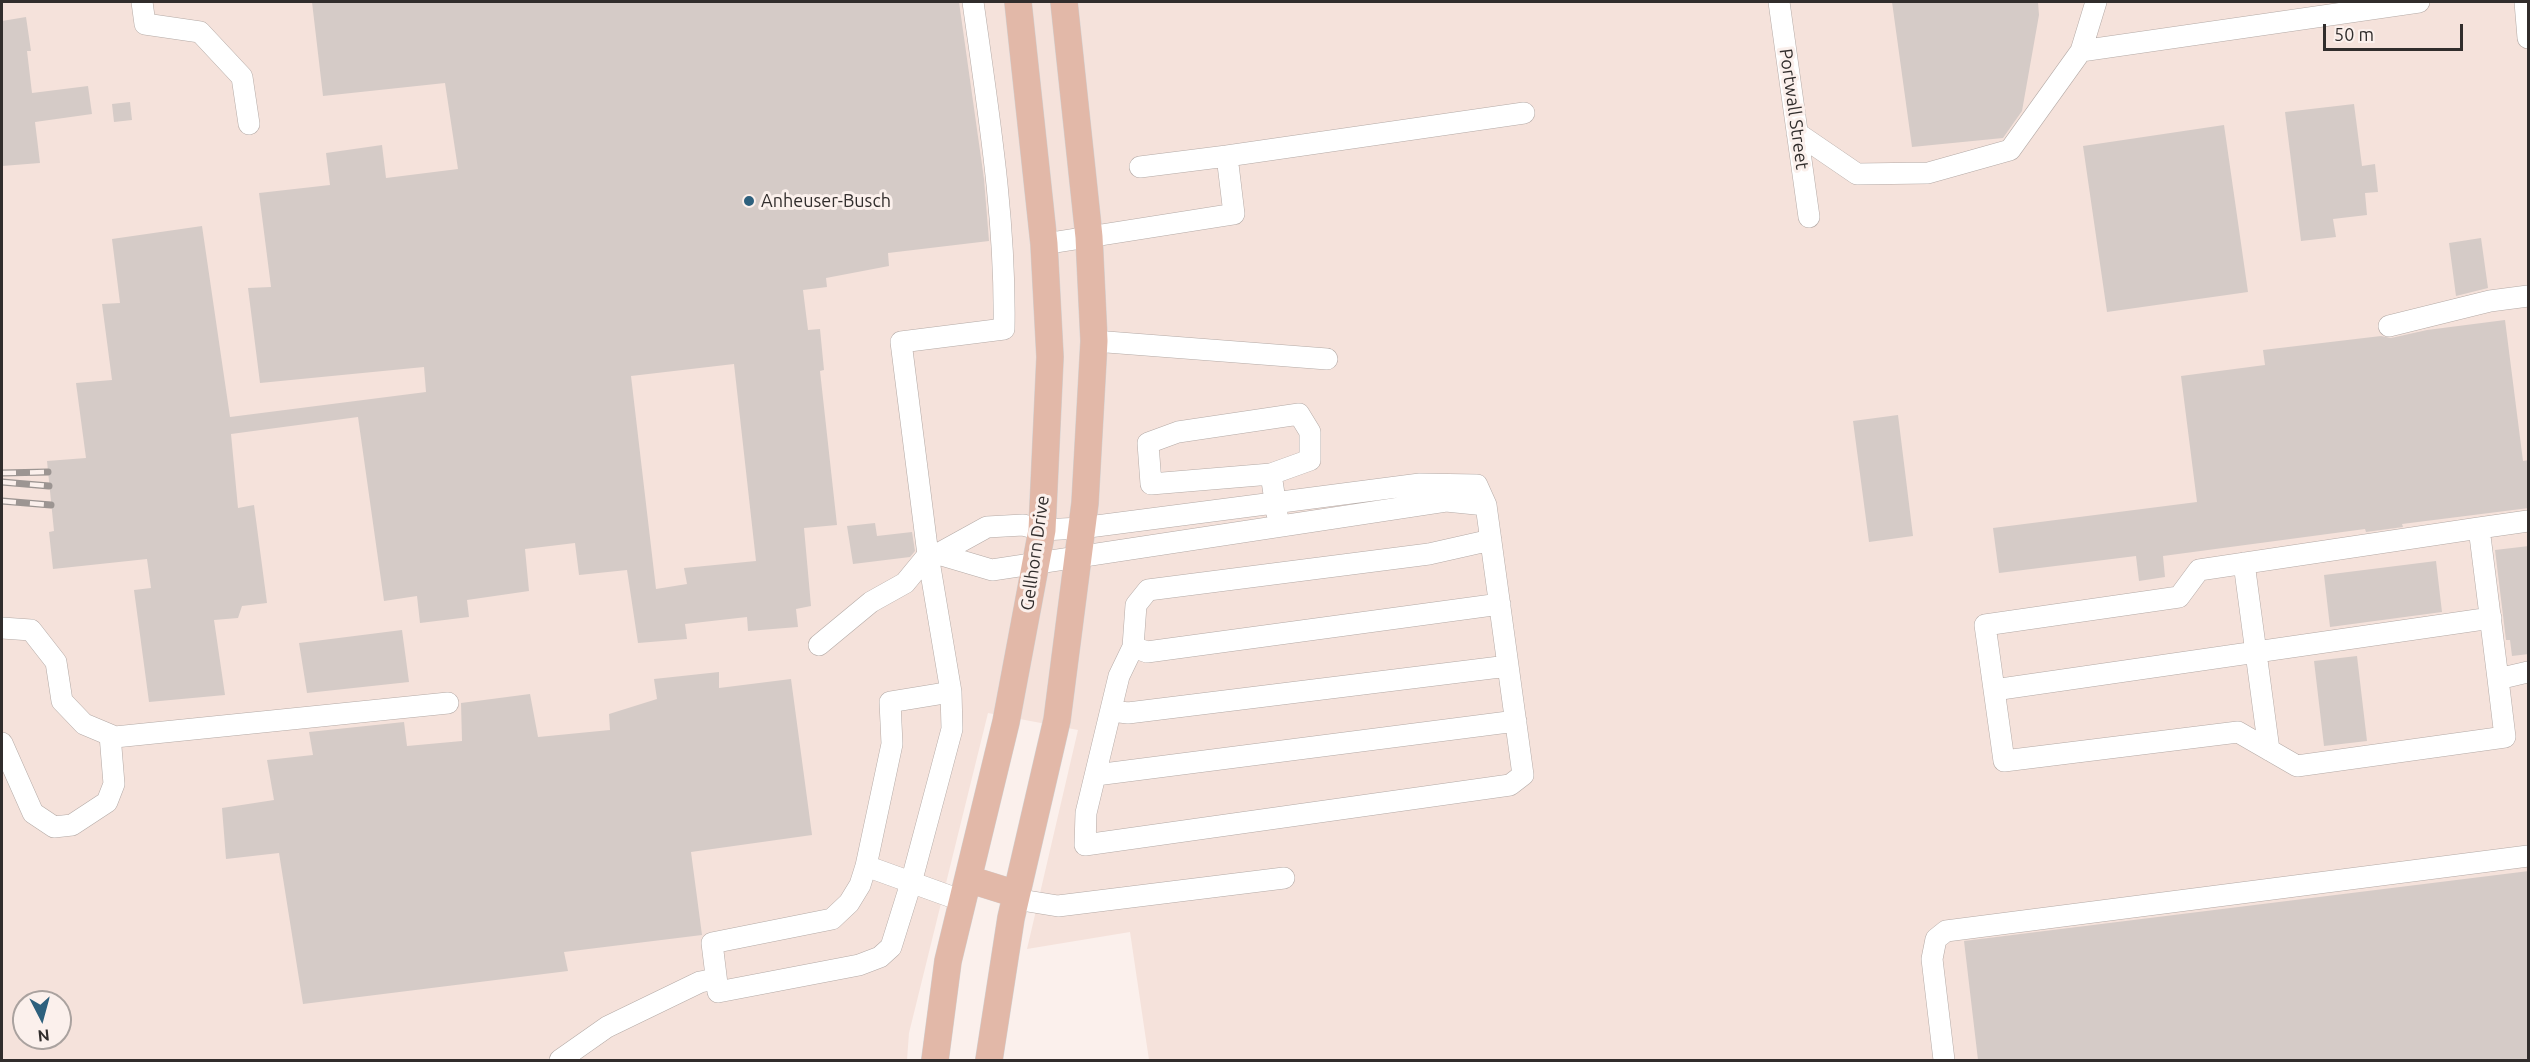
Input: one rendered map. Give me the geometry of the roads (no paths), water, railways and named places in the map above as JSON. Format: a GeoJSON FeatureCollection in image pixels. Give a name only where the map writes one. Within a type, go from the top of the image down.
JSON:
{"type":"FeatureCollection","features":[{"type":"Feature","properties":{"kind":"main road","name":"Gellhorn Drive"},"geometry":{"type":"LineString","coordinates":[[935,1060],[948,961],[1006,722],[1042,530],[1050,357],[1044,244],[1018,2]]}},
{"type":"Feature","properties":{"kind":"main road"},"geometry":{"type":"LineString","coordinates":[[989,1060],[1016,896],[1057,720],[1085,502],[1094,341],[1089,237],[1064,2]]}},
{"type":"Feature","properties":{"kind":"main road"},"geometry":{"type":"LineString","coordinates":[[965,890],[1016,896]]}},
{"type":"Feature","properties":{"kind":"street"},"geometry":{"type":"LineString","coordinates":[[142,2],[145,24],[200,32],[242,76],[249,124]]}},
{"type":"Feature","properties":{"kind":"street"},"geometry":{"type":"LineString","coordinates":[[951,692],[890,702],[892,744],[866,866],[860,885],[849,903],[832,919],[712,943],[718,992],[859,965],[880,957],[891,947],[911,883],[952,729],[951,692],[933,555],[901,342],[1004,329],[1005,274],[999,195],[973,2]]}},
{"type":"Feature","properties":{"kind":"street","name":"Portwall Street"},"geometry":{"type":"LineString","coordinates":[[1779,2],[1809,217]]}},
{"type":"Feature","properties":{"kind":"street"},"geometry":{"type":"LineString","coordinates":[[1797,133],[1857,174],[1928,173],[2010,150],[2081,51],[2096,2]]}},
{"type":"Feature","properties":{"kind":"street"},"geometry":{"type":"LineString","coordinates":[[2081,51],[2419,2]]}},
{"type":"Feature","properties":{"kind":"street"},"geometry":{"type":"LineString","coordinates":[[2524,2],[2529,38]]}},
{"type":"Feature","properties":{"kind":"street"},"geometry":{"type":"LineString","coordinates":[[1140,167],[1524,112]]}},
{"type":"Feature","properties":{"kind":"street"},"geometry":{"type":"LineString","coordinates":[[1044,244],[1234,214],[1227,156]]}},
{"type":"Feature","properties":{"kind":"street"},"geometry":{"type":"LineString","coordinates":[[2389,326],[2490,301],[2529,296]]}},
{"type":"Feature","properties":{"kind":"street"},"geometry":{"type":"LineString","coordinates":[[1094,341],[1327,359]]}},
{"type":"Feature","properties":{"kind":"street"},"geometry":{"type":"LineString","coordinates":[[1299,414],[1310,432],[1310,460],[1271,474],[1151,484],[1148,443],[1178,432],[1299,414]]}},
{"type":"Feature","properties":{"kind":"street"},"geometry":{"type":"LineString","coordinates":[[1271,474],[1280,532]]}},
{"type":"Feature","properties":{"kind":"street"},"geometry":{"type":"LineString","coordinates":[[819,645],[871,602],[905,583],[933,555],[987,527],[1023,525],[1042,530],[1081,528],[1420,484],[1477,485],[1486,505],[1491,540],[1500,604],[1523,775],[1510,785],[1128,837],[1085,846],[1086,813],[1119,676],[1133,647],[1136,605],[1148,590],[1429,554],[1491,540]]}},
{"type":"Feature","properties":{"kind":"street"},"geometry":{"type":"LineString","coordinates":[[933,555],[992,570],[1078,555],[1280,532],[1446,501],[1486,505]]}},
{"type":"Feature","properties":{"kind":"street"},"geometry":{"type":"LineString","coordinates":[[2480,528],[2505,737],[2297,766],[2238,732],[2004,761],[1985,624],[2179,597],[2199,570],[2244,563],[2480,528],[2529,521]]}},
{"type":"Feature","properties":{"kind":"street"},"geometry":{"type":"LineString","coordinates":[[2244,563],[2270,750]]}},
{"type":"Feature","properties":{"kind":"street"},"geometry":{"type":"LineString","coordinates":[[1133,647],[1147,652],[1500,604]]}},
{"type":"Feature","properties":{"kind":"street"},"geometry":{"type":"LineString","coordinates":[[1994,690],[2491,618]]}},
{"type":"Feature","properties":{"kind":"street"},"geometry":{"type":"LineString","coordinates":[[2,628],[32,630],[56,662],[62,701],[84,724],[115,737],[448,703]]}},
{"type":"Feature","properties":{"kind":"street"},"geometry":{"type":"LineString","coordinates":[[1112,711],[1128,713],[1508,666]]}},
{"type":"Feature","properties":{"kind":"street"},"geometry":{"type":"LineString","coordinates":[[2498,679],[2529,672]]}},
{"type":"Feature","properties":{"kind":"street"},"geometry":{"type":"LineString","coordinates":[[1096,775],[1516,721]]}},
{"type":"Feature","properties":{"kind":"street"},"geometry":{"type":"LineString","coordinates":[[2,743],[33,813],[54,827],[72,825],[107,802],[114,784],[110,735]]}},
{"type":"Feature","properties":{"kind":"street"},"geometry":{"type":"LineString","coordinates":[[1944,1060],[1932,959],[1936,939],[1946,931],[2529,856]]}},
{"type":"Feature","properties":{"kind":"street"},"geometry":{"type":"LineString","coordinates":[[866,866],[911,883],[965,890]]}},
{"type":"Feature","properties":{"kind":"street"},"geometry":{"type":"LineString","coordinates":[[1016,896],[1058,906],[1284,878]]}},
{"type":"Feature","properties":{"kind":"street"},"geometry":{"type":"LineString","coordinates":[[560,1060],[607,1027],[700,982],[716,980]]}},
{"type":"Feature","properties":{"kind":"railway"},"geometry":{"type":"LineString","coordinates":[[2,473],[48,472]]}},
{"type":"Feature","properties":{"kind":"railway"},"geometry":{"type":"LineString","coordinates":[[2,482],[49,486]]}},
{"type":"Feature","properties":{"kind":"railway"},"geometry":{"type":"LineString","coordinates":[[2,501],[51,505]]}},
{"type":"Feature","properties":{"kind":"place","name":"Anheuser-Busch"},"geometry":{"type":"Point","coordinates":[749,201]}}]}
